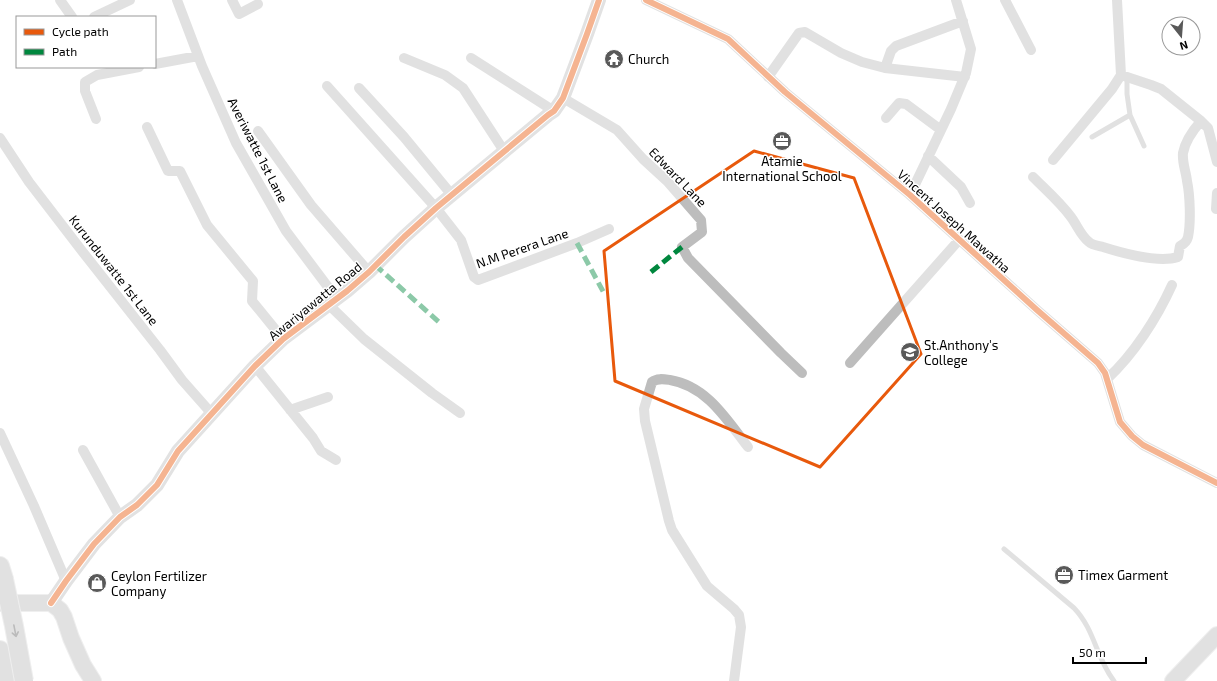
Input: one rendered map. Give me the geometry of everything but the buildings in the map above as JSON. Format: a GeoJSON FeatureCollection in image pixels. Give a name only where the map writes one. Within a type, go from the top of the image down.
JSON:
{"type":"FeatureCollection","features":[{"type":"Feature","properties":{"kind":"highway"},"geometry":{"type":"LineString","coordinates":[[2,572],[24,681]]}},
{"type":"Feature","properties":{"kind":"highway"},"geometry":{"type":"LineString","coordinates":[[0,650],[6,681]]}},
{"type":"Feature","properties":{"kind":"main road"},"geometry":{"type":"LineString","coordinates":[[0,603],[51,603],[60,610],[83,665],[93,681]]}},
{"type":"Feature","properties":{"kind":"main road"},"geometry":{"type":"LineString","coordinates":[[1173,681],[1217,636]]}},
{"type":"Feature","properties":{"kind":"street"},"geometry":{"type":"LineString","coordinates":[[60,0],[71,16]]}},
{"type":"Feature","properties":{"kind":"street"},"geometry":{"type":"LineString","coordinates":[[96,16],[130,0]]}},
{"type":"Feature","properties":{"kind":"street","name":"Averiwatte 1st Lane"},"geometry":{"type":"LineString","coordinates":[[177,0],[198,56],[236,143],[286,231],[333,302],[364,339],[432,393],[460,413]]}},
{"type":"Feature","properties":{"kind":"street"},"geometry":{"type":"LineString","coordinates":[[232,0],[239,14],[258,4]]}},
{"type":"Feature","properties":{"kind":"street","name":"Awariyawatta Road"},"geometry":{"type":"LineString","coordinates":[[51,603],[66,580],[94,544],[120,517],[137,505],[157,484],[178,452],[255,366],[283,339],[333,302],[369,272],[404,237],[452,194],[554,111],[563,98],[599,0]]}},
{"type":"Feature","properties":{"kind":"street","name":"Vincent Joseph Mawatha"},"geometry":{"type":"LineString","coordinates":[[646,0],[728,39],[785,92],[910,194],[1036,310],[1098,363],[1105,372],[1120,422],[1132,436],[1143,444],[1217,483]]}},
{"type":"Feature","properties":{"kind":"street"},"geometry":{"type":"LineString","coordinates":[[910,194],[965,77],[971,49],[956,0]]}},
{"type":"Feature","properties":{"kind":"street"},"geometry":{"type":"LineString","coordinates":[[1005,0],[1031,50]]}},
{"type":"Feature","properties":{"kind":"street"},"geometry":{"type":"LineString","coordinates":[[1053,160],[1124,76],[1117,0]]}},
{"type":"Feature","properties":{"kind":"street"},"geometry":{"type":"LineString","coordinates":[[884,68],[891,51],[896,46],[963,22]]}},
{"type":"Feature","properties":{"kind":"street"},"geometry":{"type":"LineString","coordinates":[[768,77],[799,33],[805,32],[841,53],[862,62],[884,68],[965,77]]}},
{"type":"Feature","properties":{"kind":"street"},"geometry":{"type":"LineString","coordinates":[[156,64],[198,56]]}},
{"type":"Feature","properties":{"kind":"street"},"geometry":{"type":"LineString","coordinates":[[404,58],[446,75],[463,88],[504,151]]}},
{"type":"Feature","properties":{"kind":"street"},"geometry":{"type":"LineString","coordinates":[[471,58],[554,111]]}},
{"type":"Feature","properties":{"kind":"street"},"geometry":{"type":"LineString","coordinates":[[96,119],[85,91],[85,82],[97,75],[134,68]]}},
{"type":"Feature","properties":{"kind":"street"},"geometry":{"type":"LineString","coordinates":[[1124,76],[1160,89],[1201,121],[1208,128],[1217,162]]}},
{"type":"Feature","properties":{"kind":"street"},"geometry":{"type":"LineString","coordinates":[[327,86],[436,208]]}},
{"type":"Feature","properties":{"kind":"street"},"geometry":{"type":"LineString","coordinates":[[359,88],[404,137],[452,194]]}},
{"type":"Feature","properties":{"kind":"street","name":"Edward Lane"},"geometry":{"type":"LineString","coordinates":[[563,98],[618,130],[702,220],[702,232],[682,247],[688,258],[802,373]]}},
{"type":"Feature","properties":{"kind":"street"},"geometry":{"type":"LineString","coordinates":[[886,118],[899,103],[906,104],[941,130]]}},
{"type":"Feature","properties":{"kind":"street"},"geometry":{"type":"LineString","coordinates":[[1033,177],[1071,217],[1080,232],[1090,243],[1136,256],[1173,259],[1178,257],[1180,246],[1185,243],[1188,238],[1189,199],[1184,166],[1184,153],[1186,145],[1201,121]]}},
{"type":"Feature","properties":{"kind":"street"},"geometry":{"type":"LineString","coordinates":[[147,126],[168,171],[180,171],[207,225],[253,281],[252,301],[283,339]]}},
{"type":"Feature","properties":{"kind":"street"},"geometry":{"type":"LineString","coordinates":[[258,131],[311,205],[369,272]]}},
{"type":"Feature","properties":{"kind":"street","name":"Kurunduwatte 1st Lane"},"geometry":{"type":"LineString","coordinates":[[0,138],[29,182],[182,380],[212,414]]}},
{"type":"Feature","properties":{"kind":"street"},"geometry":{"type":"LineString","coordinates":[[928,156],[961,187],[970,203]]}},
{"type":"Feature","properties":{"kind":"street"},"geometry":{"type":"LineString","coordinates":[[1216,209],[1217,193]]}},
{"type":"Feature","properties":{"kind":"street","name":"N.M Perera Lane"},"geometry":{"type":"LineString","coordinates":[[436,208],[460,240],[474,277],[478,280],[577,243],[609,229]]}},
{"type":"Feature","properties":{"kind":"street"},"geometry":{"type":"LineString","coordinates":[[850,363],[960,240]]}},
{"type":"Feature","properties":{"kind":"street"},"geometry":{"type":"LineString","coordinates":[[1107,379],[1118,369],[1131,353],[1162,306],[1172,285]]}},
{"type":"Feature","properties":{"kind":"street"},"geometry":{"type":"LineString","coordinates":[[255,366],[313,438],[321,451],[336,460]]}},
{"type":"Feature","properties":{"kind":"street"},"geometry":{"type":"LineString","coordinates":[[734,681],[741,627],[739,615],[707,586],[672,530],[644,414],[652,382],[657,379],[676,381],[703,394],[718,409],[748,447]]}},
{"type":"Feature","properties":{"kind":"street"},"geometry":{"type":"LineString","coordinates":[[290,410],[328,397]]}},
{"type":"Feature","properties":{"kind":"street"},"geometry":{"type":"LineString","coordinates":[[0,433],[66,580]]}},
{"type":"Feature","properties":{"kind":"street"},"geometry":{"type":"LineString","coordinates":[[83,450],[120,517]]}},
{"type":"Feature","properties":{"kind":"lane"},"geometry":{"type":"LineString","coordinates":[[1124,76],[1130,115],[1144,146]]}},
{"type":"Feature","properties":{"kind":"lane"},"geometry":{"type":"LineString","coordinates":[[1092,137],[1130,115]]}},
{"type":"Feature","properties":{"kind":"lane"},"geometry":{"type":"LineString","coordinates":[[1004,549],[1082,616],[1090,631],[1103,664],[1114,681]]}},
{"type":"Feature","properties":{"kind":"highlighted area"},"geometry":{"type":"Polygon","coordinates":[[[754,151],[854,178],[921,354],[820,467],[615,381],[604,251],[754,151]]]}},
{"type":"Feature","properties":{"kind":"marked path"},"geometry":{"type":"LineString","coordinates":[[577,243],[605,295]]}},
{"type":"Feature","properties":{"kind":"marked path"},"geometry":{"type":"LineString","coordinates":[[651,272],[682,247]]}},
{"type":"Feature","properties":{"kind":"marked path"},"geometry":{"type":"LineString","coordinates":[[375,265],[440,323]]}},
{"type":"Feature","properties":{"kind":"cycle path"},"geometry":{"type":"LineString","coordinates":[[51,603],[94,544],[120,517],[137,505],[157,485],[178,451],[255,366],[283,339],[347,291],[369,272],[436,208],[554,111],[563,98],[599,0]]}},
{"type":"Feature","properties":{"kind":"cycle path"},"geometry":{"type":"LineString","coordinates":[[646,0],[728,39],[785,92],[910,195],[1098,363],[1105,373],[1120,422],[1132,436],[1143,445],[1217,483]]}},
{"type":"Feature","properties":{"kind":"place","name":"Church"},"geometry":{"type":"Point","coordinates":[614,59]}},
{"type":"Feature","properties":{"kind":"place","name":"Atamie International School"},"geometry":{"type":"Point","coordinates":[782,141]}},
{"type":"Feature","properties":{"kind":"place","name":"St.Anthony's College"},"geometry":{"type":"Point","coordinates":[910,352]}},
{"type":"Feature","properties":{"kind":"place","name":"Timex Garment"},"geometry":{"type":"Point","coordinates":[1064,575]}},
{"type":"Feature","properties":{"kind":"place","name":"Ceylon Fertilizer Company"},"geometry":{"type":"Point","coordinates":[97,583]}}]}
